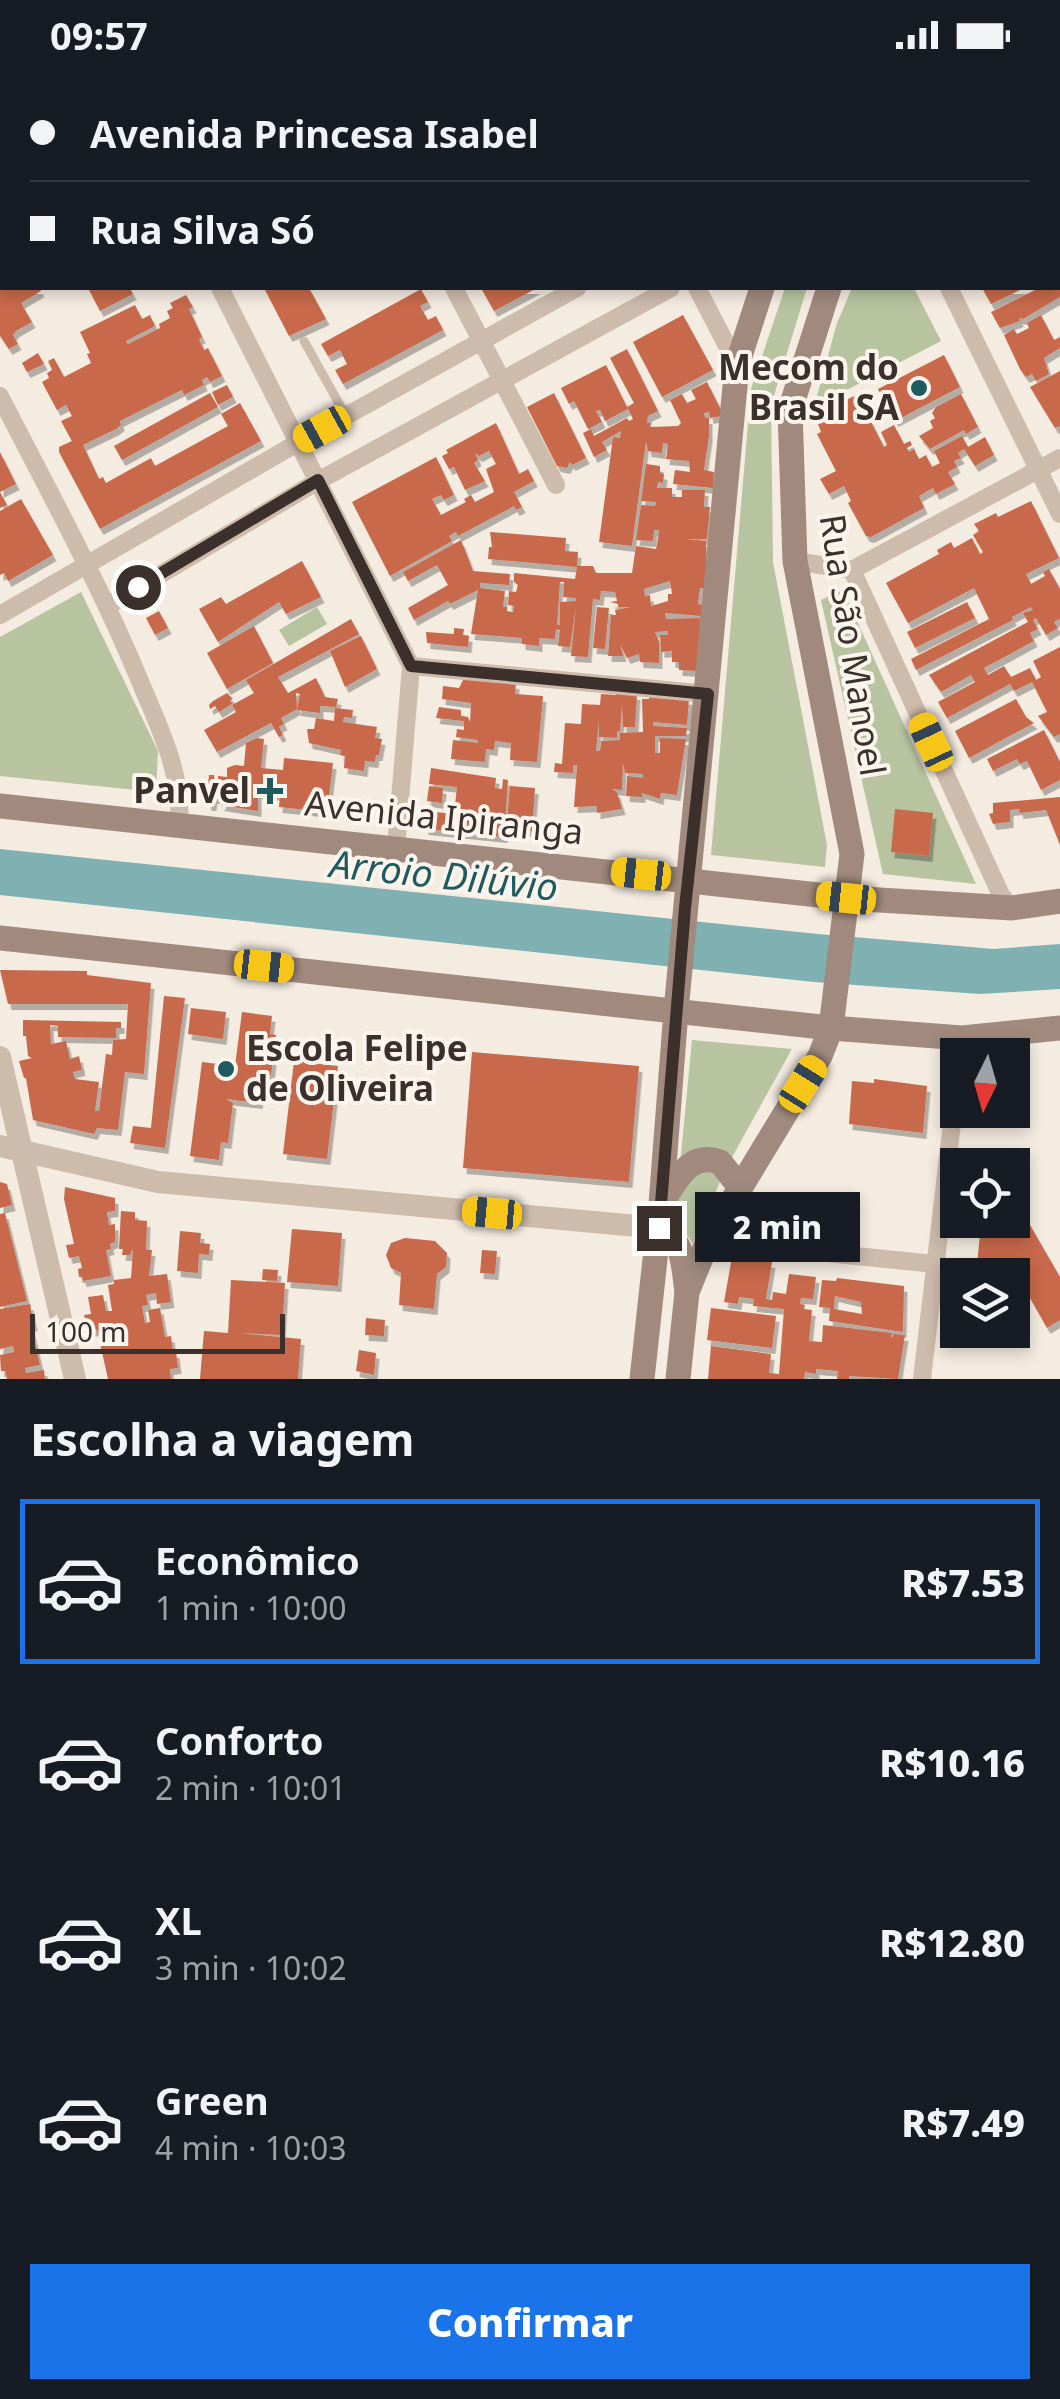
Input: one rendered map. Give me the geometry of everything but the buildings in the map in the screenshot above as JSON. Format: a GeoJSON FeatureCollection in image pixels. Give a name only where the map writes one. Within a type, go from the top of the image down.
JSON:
{"type":"FeatureCollection","features":[{"type":"Feature","properties":{"kind":"main road"},"geometry":{"type":"LineString","coordinates":[[642,1379],[736,366],[761,290]]}},
{"type":"Feature","properties":{"kind":"main road","name":"Rua São Manoel"},"geometry":{"type":"LineString","coordinates":[[686,1292],[708,1241],[820,1056],[831,1028],[852,854],[794,560],[790,410],[828,290]]}},
{"type":"Feature","properties":{"kind":"main road","name":"Avenida Ipiranga"},"geometry":{"type":"LineString","coordinates":[[0,806],[846,898],[1012,908],[1060,901]]}},
{"type":"Feature","properties":{"kind":"main road"},"geometry":{"type":"LineString","coordinates":[[641,874],[676,851],[693,830]]}},
{"type":"Feature","properties":{"kind":"main road"},"geometry":{"type":"LineString","coordinates":[[0,938],[940,1043]]}},
{"type":"Feature","properties":{"kind":"main road"},"geometry":{"type":"LineString","coordinates":[[1005,1038],[1060,1028]]}},
{"type":"Feature","properties":{"kind":"main road"},"geometry":{"type":"LineString","coordinates":[[660,1216],[686,1168],[702,1159],[720,1162],[739,1186]]}},
{"type":"Feature","properties":{"kind":"main road"},"geometry":{"type":"LineString","coordinates":[[660,1216],[680,1248],[686,1292],[678,1379]]}},
{"type":"Feature","properties":{"kind":"street"},"geometry":{"type":"LineString","coordinates":[[221,290],[411,666],[396,849]]}},
{"type":"Feature","properties":{"kind":"street"},"geometry":{"type":"LineString","coordinates":[[455,290],[556,484]]}},
{"type":"Feature","properties":{"kind":"street"},"geometry":{"type":"LineString","coordinates":[[0,615],[299,442],[573,290]]}},
{"type":"Feature","properties":{"kind":"street"},"geometry":{"type":"LineString","coordinates":[[108,605],[318,480],[667,290]]}},
{"type":"Feature","properties":{"kind":"street"},"geometry":{"type":"LineString","coordinates":[[699,290],[736,366]]}},
{"type":"Feature","properties":{"kind":"street"},"geometry":{"type":"LineString","coordinates":[[950,290],[1060,514]]}},
{"type":"Feature","properties":{"kind":"street"},"geometry":{"type":"LineString","coordinates":[[0,396],[108,605],[169,752],[181,801],[179,826]]}},
{"type":"Feature","properties":{"kind":"street"},"geometry":{"type":"LineString","coordinates":[[794,560],[852,570],[1060,458]]}},
{"type":"Feature","properties":{"kind":"street","name":"Rua São Manoel"},"geometry":{"type":"LineString","coordinates":[[852,570],[1001,894],[1012,908]]}},
{"type":"Feature","properties":{"kind":"street"},"geometry":{"type":"LineString","coordinates":[[411,666],[708,694]]}},
{"type":"Feature","properties":{"kind":"street"},"geometry":{"type":"LineString","coordinates":[[0,1057],[75,1379]]}},
{"type":"Feature","properties":{"kind":"street"},"geometry":{"type":"LineString","coordinates":[[922,1379],[951,1128]]}},
{"type":"Feature","properties":{"kind":"street"},"geometry":{"type":"LineString","coordinates":[[0,1146],[158,1182],[660,1216]]}},
{"type":"Feature","properties":{"kind":"street"},"geometry":{"type":"LineString","coordinates":[[708,1241],[935,1264]]}},
{"type":"Feature","properties":{"kind":"lane"},"geometry":{"type":"LineString","coordinates":[[304,341],[346,416]]}},
{"type":"Feature","properties":{"kind":"green space"},"geometry":{"type":"Polygon","coordinates":[[[784,290],[806,290],[771,405],[773,562],[827,845],[825,867],[711,855],[751,389],[784,290]]]}},
{"type":"Feature","properties":{"kind":"green space"},"geometry":{"type":"Polygon","coordinates":[[[851,290],[915,290],[941,341],[814,407],[837,323],[851,290]]]}},
{"type":"Feature","properties":{"kind":"green space"},"geometry":{"type":"Polygon","coordinates":[[[843,590],[976,884],[883,874],[821,600],[843,590]]]}},
{"type":"Feature","properties":{"kind":"green space"},"geometry":{"type":"Polygon","coordinates":[[[81,592],[158,751],[156,792],[0,776],[0,637],[81,592]]]}},
{"type":"Feature","properties":{"kind":"green space"},"geometry":{"type":"Polygon","coordinates":[[[317,607],[327,624],[289,646],[279,630],[317,607]]]}},
{"type":"Feature","properties":{"kind":"green space"},"geometry":{"type":"Polygon","coordinates":[[[692,1040],[792,1049],[726,1168],[693,1244],[675,1217],[692,1040]]]}},
{"type":"Feature","properties":{"kind":"water","name":"Arroio Dilúvio"},"geometry":{"type":"Polygon","coordinates":[[[0,849],[818,934],[994,949],[1060,944],[1060,989],[980,994],[814,982],[0,895],[0,849]]]}},
{"type":"Feature","properties":{"kind":"place","name":"Mecom do Brasil SA"},"geometry":{"type":"Point","coordinates":[919,388]}},
{"type":"Feature","properties":{"kind":"place","name":"Panvel"},"geometry":{"type":"Point","coordinates":[270,791]}},
{"type":"Feature","properties":{"kind":"place","name":"Escola Felipe de Oliveira"},"geometry":{"type":"Point","coordinates":[226,1069]}},
{"type":"Feature","properties":{"kind":"route"},"geometry":{"type":"LineString","coordinates":[[138,587],[318,480],[411,666],[708,694],[685,908],[659,1228]]}}]}
